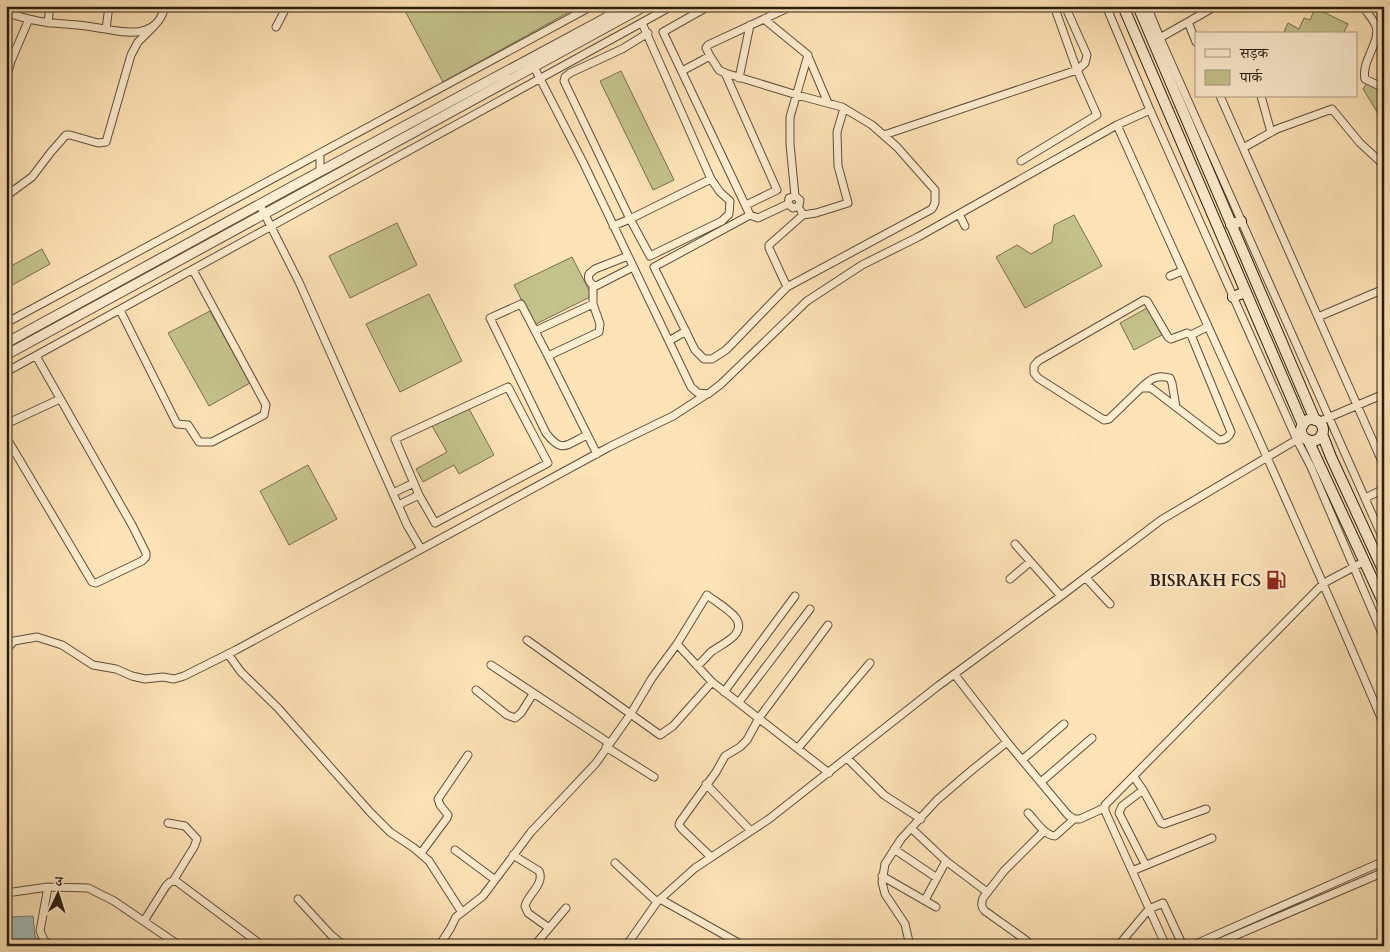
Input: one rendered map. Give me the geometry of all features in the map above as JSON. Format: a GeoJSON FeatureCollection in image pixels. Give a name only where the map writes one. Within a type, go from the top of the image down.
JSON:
{"type":"FeatureCollection","features":[{"type":"Feature","properties":{"kind":"main road"},"geometry":{"type":"LineString","coordinates":[[1123,6],[1303,425],[1303,439],[1365,561],[1384,604]]}},
{"type":"Feature","properties":{"kind":"main road"},"geometry":{"type":"LineString","coordinates":[[1138,6],[1156,40],[1231,225],[1316,421],[1322,427],[1322,434],[1331,457],[1384,572]]}},
{"type":"Feature","properties":{"kind":"main road"},"geometry":{"type":"LineString","coordinates":[[1231,225],[1241,221]]}},
{"type":"Feature","properties":{"kind":"main road"},"geometry":{"type":"LineString","coordinates":[[1233,297],[1245,292]]}},
{"type":"Feature","properties":{"kind":"main road"},"geometry":{"type":"LineString","coordinates":[[1303,425],[1308,421],[1316,421]]}},
{"type":"Feature","properties":{"kind":"main road"},"geometry":{"type":"LineString","coordinates":[[1303,439],[1315,441],[1322,434]]}},
{"type":"Feature","properties":{"kind":"street"},"geometry":{"type":"LineString","coordinates":[[48,23],[50,6]]}},
{"type":"Feature","properties":{"kind":"street"},"geometry":{"type":"LineString","coordinates":[[106,29],[109,6]]}},
{"type":"Feature","properties":{"kind":"street"},"geometry":{"type":"LineString","coordinates":[[6,196],[32,177],[50,152],[66,135],[98,143],[106,142],[130,55],[138,42],[163,15],[165,6]]}},
{"type":"Feature","properties":{"kind":"street"},"geometry":{"type":"LineString","coordinates":[[276,28],[287,6]]}},
{"type":"Feature","properties":{"kind":"street"},"geometry":{"type":"LineString","coordinates":[[6,323],[320,157],[592,6]]}},
{"type":"Feature","properties":{"kind":"street"},"geometry":{"type":"LineString","coordinates":[[606,6],[616,15]]}},
{"type":"Feature","properties":{"kind":"street"},"geometry":{"type":"LineString","coordinates":[[6,355],[534,67],[628,6]]}},
{"type":"Feature","properties":{"kind":"street"},"geometry":{"type":"LineString","coordinates":[[6,343],[320,172],[616,15],[645,6]]}},
{"type":"Feature","properties":{"kind":"street"},"geometry":{"type":"LineString","coordinates":[[6,372],[272,228],[672,6]]}},
{"type":"Feature","properties":{"kind":"street"},"geometry":{"type":"LineString","coordinates":[[709,6],[663,32],[750,216]]}},
{"type":"Feature","properties":{"kind":"street"},"geometry":{"type":"LineString","coordinates":[[788,204],[758,218],[750,216],[654,267],[695,350],[704,359],[712,359],[726,350],[787,287],[932,209],[935,203],[935,190],[898,147],[872,124],[844,108],[739,78],[719,70],[706,48],[708,45],[792,6]]}},
{"type":"Feature","properties":{"kind":"street"},"geometry":{"type":"LineString","coordinates":[[1021,161],[1097,116],[1077,70],[1054,6]]}},
{"type":"Feature","properties":{"kind":"street"},"geometry":{"type":"LineString","coordinates":[[884,135],[1077,70],[1085,63],[1087,55],[1065,6]]}},
{"type":"Feature","properties":{"kind":"street"},"geometry":{"type":"LineString","coordinates":[[1106,6],[1233,297],[1303,439],[1311,467],[1384,638]]}},
{"type":"Feature","properties":{"kind":"street"},"geometry":{"type":"LineString","coordinates":[[1147,6],[1156,40],[1241,221],[1384,542]]}},
{"type":"Feature","properties":{"kind":"street"},"geometry":{"type":"LineString","coordinates":[[1363,6],[1375,24],[1378,33],[1364,66],[1365,79],[1384,88]]}},
{"type":"Feature","properties":{"kind":"street"},"geometry":{"type":"LineString","coordinates":[[1156,40],[1215,7]]}},
{"type":"Feature","properties":{"kind":"street"},"geometry":{"type":"LineString","coordinates":[[6,13],[48,23],[86,26],[125,33],[137,32],[154,26]]}},
{"type":"Feature","properties":{"kind":"street"},"geometry":{"type":"LineString","coordinates":[[6,79],[11,61],[29,19]]}},
{"type":"Feature","properties":{"kind":"street"},"geometry":{"type":"LineString","coordinates":[[764,19],[808,55],[828,103]]}},
{"type":"Feature","properties":{"kind":"street"},"geometry":{"type":"LineString","coordinates":[[1188,22],[1195,40]]}},
{"type":"Feature","properties":{"kind":"street"},"geometry":{"type":"LineString","coordinates":[[642,23],[648,33],[712,179],[720,192],[730,201],[729,214],[722,221],[650,256],[645,250],[564,81],[565,77],[570,73],[648,33]]}},
{"type":"Feature","properties":{"kind":"street"},"geometry":{"type":"LineString","coordinates":[[739,78],[750,25]]}},
{"type":"Feature","properties":{"kind":"street"},"geometry":{"type":"LineString","coordinates":[[604,43],[610,54]]}},
{"type":"Feature","properties":{"kind":"street"},"geometry":{"type":"LineString","coordinates":[[803,215],[799,206],[800,200],[795,196],[790,144],[790,117],[808,55]]}},
{"type":"Feature","properties":{"kind":"street"},"geometry":{"type":"LineString","coordinates":[[682,71],[710,56]]}},
{"type":"Feature","properties":{"kind":"street"},"geometry":{"type":"LineString","coordinates":[[534,67],[691,387],[698,393],[708,394]]}},
{"type":"Feature","properties":{"kind":"street"},"geometry":{"type":"LineString","coordinates":[[725,73],[777,190],[746,205]]}},
{"type":"Feature","properties":{"kind":"street"},"geometry":{"type":"LineString","coordinates":[[1221,98],[1384,466]]}},
{"type":"Feature","properties":{"kind":"street"},"geometry":{"type":"LineString","coordinates":[[1262,98],[1271,132]]}},
{"type":"Feature","properties":{"kind":"street"},"geometry":{"type":"LineString","coordinates":[[787,287],[768,245],[803,215],[848,203],[838,166],[837,132],[844,108]]}},
{"type":"Feature","properties":{"kind":"street"},"geometry":{"type":"LineString","coordinates":[[1243,148],[1271,132],[1332,109],[1360,143],[1384,165]]}},
{"type":"Feature","properties":{"kind":"street"},"geometry":{"type":"LineString","coordinates":[[6,650],[14,641],[37,637],[62,645],[92,665],[116,668],[140,679],[163,677],[174,679],[184,676],[597,454],[673,416],[721,384],[806,301],[862,265],[959,214],[1117,125],[1150,110]]}},
{"type":"Feature","properties":{"kind":"street"},"geometry":{"type":"LineString","coordinates":[[1117,125],[1324,583],[1384,725]]}},
{"type":"Feature","properties":{"kind":"street"},"geometry":{"type":"LineString","coordinates":[[320,157],[320,172]]}},
{"type":"Feature","properties":{"kind":"street"},"geometry":{"type":"LineString","coordinates":[[613,226],[712,179]]}},
{"type":"Feature","properties":{"kind":"street"},"geometry":{"type":"LineString","coordinates":[[788,204],[789,198],[795,196]]}},
{"type":"Feature","properties":{"kind":"street"},"geometry":{"type":"LineString","coordinates":[[788,204],[792,208],[799,206]]}},
{"type":"Feature","properties":{"kind":"street"},"geometry":{"type":"LineString","coordinates":[[260,205],[298,282],[407,526],[421,549]]}},
{"type":"Feature","properties":{"kind":"street"},"geometry":{"type":"LineString","coordinates":[[959,214],[965,226]]}},
{"type":"Feature","properties":{"kind":"street"},"geometry":{"type":"LineString","coordinates":[[548,356],[599,332],[600,324],[592,304],[593,285],[588,276],[591,271],[628,256]]}},
{"type":"Feature","properties":{"kind":"street"},"geometry":{"type":"LineString","coordinates":[[593,285],[601,285],[633,267]]}},
{"type":"Feature","properties":{"kind":"street"},"geometry":{"type":"LineString","coordinates":[[120,310],[177,424],[188,425],[199,442],[212,442],[264,415],[266,405],[193,270]]}},
{"type":"Feature","properties":{"kind":"street"},"geometry":{"type":"LineString","coordinates":[[1170,276],[1182,271]]}},
{"type":"Feature","properties":{"kind":"street"},"geometry":{"type":"LineString","coordinates":[[1318,317],[1384,289]]}},
{"type":"Feature","properties":{"kind":"street"},"geometry":{"type":"LineString","coordinates":[[1176,407],[1170,378],[1162,376],[1153,378],[1109,419],[1104,420],[1038,378],[1034,373],[1034,366],[1038,361],[1144,300],[1147,301],[1171,339],[1187,333],[1191,335],[1207,327]]}},
{"type":"Feature","properties":{"kind":"street"},"geometry":{"type":"LineString","coordinates":[[587,435],[562,446],[552,442],[490,318],[521,304],[597,454]]}},
{"type":"Feature","properties":{"kind":"street"},"geometry":{"type":"LineString","coordinates":[[535,331],[592,304]]}},
{"type":"Feature","properties":{"kind":"street"},"geometry":{"type":"LineString","coordinates":[[669,341],[686,331]]}},
{"type":"Feature","properties":{"kind":"street"},"geometry":{"type":"LineString","coordinates":[[1141,388],[1151,388],[1219,440],[1223,440],[1230,435],[1231,432],[1191,335]]}},
{"type":"Feature","properties":{"kind":"street"},"geometry":{"type":"LineString","coordinates":[[6,437],[92,582],[96,583],[142,561],[146,557],[146,553],[132,525],[36,356]]}},
{"type":"Feature","properties":{"kind":"street"},"geometry":{"type":"LineString","coordinates":[[508,387],[548,463],[435,523],[420,495],[395,439],[508,387]]}},
{"type":"Feature","properties":{"kind":"street"},"geometry":{"type":"LineString","coordinates":[[1316,421],[1384,394]]}},
{"type":"Feature","properties":{"kind":"street"},"geometry":{"type":"LineString","coordinates":[[6,424],[60,399]]}},
{"type":"Feature","properties":{"kind":"street"},"geometry":{"type":"LineString","coordinates":[[626,946],[658,901],[695,868],[769,819],[1160,520],[1267,457],[1303,439]]}},
{"type":"Feature","properties":{"kind":"street"},"geometry":{"type":"LineString","coordinates":[[393,493],[414,483]]}},
{"type":"Feature","properties":{"kind":"street"},"geometry":{"type":"LineString","coordinates":[[1365,498],[1384,489]]}},
{"type":"Feature","properties":{"kind":"street"},"geometry":{"type":"LineString","coordinates":[[398,505],[420,495]]}},
{"type":"Feature","properties":{"kind":"street"},"geometry":{"type":"LineString","coordinates":[[1015,544],[1061,596]]}},
{"type":"Feature","properties":{"kind":"street"},"geometry":{"type":"LineString","coordinates":[[955,675],[1068,815],[1074,819],[1080,819],[1104,808],[1324,583],[1365,561]]}},
{"type":"Feature","properties":{"kind":"street"},"geometry":{"type":"LineString","coordinates":[[1010,579],[1030,562]]}},
{"type":"Feature","properties":{"kind":"street"},"geometry":{"type":"LineString","coordinates":[[1086,578],[1110,604]]}},
{"type":"Feature","properties":{"kind":"street"},"geometry":{"type":"LineString","coordinates":[[442,945],[461,911],[483,896],[531,832],[596,762],[630,715],[706,596],[735,617],[738,624],[735,636],[712,652],[697,666]]}},
{"type":"Feature","properties":{"kind":"street"},"geometry":{"type":"LineString","coordinates":[[724,692],[795,596]]}},
{"type":"Feature","properties":{"kind":"street"},"geometry":{"type":"LineString","coordinates":[[738,702],[810,609]]}},
{"type":"Feature","properties":{"kind":"street"},"geometry":{"type":"LineString","coordinates":[[711,857],[679,825],[683,816],[716,772],[725,756],[740,747],[747,740],[760,718],[828,625]]}},
{"type":"Feature","properties":{"kind":"street"},"geometry":{"type":"LineString","coordinates":[[527,640],[658,734],[663,734],[673,726],[712,682]]}},
{"type":"Feature","properties":{"kind":"street"},"geometry":{"type":"LineString","coordinates":[[676,644],[712,682],[829,773]]}},
{"type":"Feature","properties":{"kind":"street"},"geometry":{"type":"LineString","coordinates":[[228,654],[241,672],[278,708],[370,812],[390,832],[421,853],[429,861],[461,911]]}},
{"type":"Feature","properties":{"kind":"street"},"geometry":{"type":"LineString","coordinates":[[798,748],[870,663]]}},
{"type":"Feature","properties":{"kind":"street"},"geometry":{"type":"LineString","coordinates":[[491,665],[654,777]]}},
{"type":"Feature","properties":{"kind":"street"},"geometry":{"type":"LineString","coordinates":[[476,690],[507,715],[515,718],[521,713],[533,694]]}},
{"type":"Feature","properties":{"kind":"street"},"geometry":{"type":"LineString","coordinates":[[1022,760],[1064,724]]}},
{"type":"Feature","properties":{"kind":"street"},"geometry":{"type":"LineString","coordinates":[[1041,782],[1092,738]]}},
{"type":"Feature","properties":{"kind":"street"},"geometry":{"type":"LineString","coordinates":[[910,946],[906,924],[884,894],[882,876],[885,864],[894,849],[937,800],[1008,742]]}},
{"type":"Feature","properties":{"kind":"street"},"geometry":{"type":"LineString","coordinates":[[421,853],[447,818],[447,812],[440,805],[438,799],[468,755]]}},
{"type":"Feature","properties":{"kind":"street"},"geometry":{"type":"LineString","coordinates":[[847,758],[884,795],[921,819]]}},
{"type":"Feature","properties":{"kind":"street"},"geometry":{"type":"LineString","coordinates":[[1134,776],[1161,823],[1164,824],[1206,809]]}},
{"type":"Feature","properties":{"kind":"street"},"geometry":{"type":"LineString","coordinates":[[706,784],[751,831]]}},
{"type":"Feature","properties":{"kind":"street"},"geometry":{"type":"LineString","coordinates":[[1143,790],[1122,806],[1119,813],[1146,864]]}},
{"type":"Feature","properties":{"kind":"street"},"geometry":{"type":"LineString","coordinates":[[1104,808],[1166,946]]}},
{"type":"Feature","properties":{"kind":"street"},"geometry":{"type":"LineString","coordinates":[[1028,813],[1051,836],[1055,836],[1074,819]]}},
{"type":"Feature","properties":{"kind":"street"},"geometry":{"type":"LineString","coordinates":[[144,921],[166,886],[173,881],[197,839],[185,826],[168,823]]}},
{"type":"Feature","properties":{"kind":"street"},"geometry":{"type":"LineString","coordinates":[[912,828],[946,861],[988,892]]}},
{"type":"Feature","properties":{"kind":"street"},"geometry":{"type":"LineString","coordinates":[[1026,946],[1027,941],[1025,939],[991,916],[982,907],[983,898],[1004,872],[1044,831]]}},
{"type":"Feature","properties":{"kind":"street"},"geometry":{"type":"LineString","coordinates":[[1132,871],[1212,838]]}},
{"type":"Feature","properties":{"kind":"street"},"geometry":{"type":"LineString","coordinates":[[894,849],[937,878]]}},
{"type":"Feature","properties":{"kind":"street"},"geometry":{"type":"LineString","coordinates":[[455,850],[494,880]]}},
{"type":"Feature","properties":{"kind":"street"},"geometry":{"type":"LineString","coordinates":[[514,855],[539,872],[541,879],[529,896],[525,906],[528,914],[549,928]]}},
{"type":"Feature","properties":{"kind":"street"},"geometry":{"type":"LineString","coordinates":[[925,900],[946,861]]}},
{"type":"Feature","properties":{"kind":"street"},"geometry":{"type":"LineString","coordinates":[[1191,946],[1384,861]]}},
{"type":"Feature","properties":{"kind":"street"},"geometry":{"type":"LineString","coordinates":[[615,863],[658,901],[737,942]]}},
{"type":"Feature","properties":{"kind":"street"},"geometry":{"type":"LineString","coordinates":[[1211,946],[1384,872]]}},
{"type":"Feature","properties":{"kind":"street"},"geometry":{"type":"LineString","coordinates":[[882,876],[936,906]]}},
{"type":"Feature","properties":{"kind":"street"},"geometry":{"type":"LineString","coordinates":[[173,881],[180,883],[264,946]]}},
{"type":"Feature","properties":{"kind":"street"},"geometry":{"type":"LineString","coordinates":[[48,887],[40,931],[44,940],[51,946]]}},
{"type":"Feature","properties":{"kind":"street"},"geometry":{"type":"LineString","coordinates":[[6,893],[48,887],[88,888],[114,901],[180,946]]}},
{"type":"Feature","properties":{"kind":"street"},"geometry":{"type":"LineString","coordinates":[[298,898],[332,936],[344,946]]}},
{"type":"Feature","properties":{"kind":"street"},"geometry":{"type":"LineString","coordinates":[[1118,946],[1149,909],[1163,903],[1183,946]]}},
{"type":"Feature","properties":{"kind":"street"},"geometry":{"type":"LineString","coordinates":[[534,946],[566,908]]}},
{"type":"Feature","properties":{"kind":"green space"},"geometry":{"type":"Polygon","coordinates":[[[409,6],[580,6],[443,82],[404,9],[409,6]]]}},
{"type":"Feature","properties":{"kind":"green space"},"geometry":{"type":"Polygon","coordinates":[[[1315,8],[1348,24],[1344,32],[1284,32],[1288,23],[1299,29],[1304,18],[1310,20],[1315,8]]]}},
{"type":"Feature","properties":{"kind":"green space"},"geometry":{"type":"Polygon","coordinates":[[[621,71],[674,180],[653,190],[600,81],[621,71]]]}},
{"type":"Feature","properties":{"kind":"green space"},"geometry":{"type":"Polygon","coordinates":[[[1367,83],[1384,92],[1384,123],[1363,89],[1367,83]]]}},
{"type":"Feature","properties":{"kind":"green space"},"geometry":{"type":"Polygon","coordinates":[[[1074,215],[1102,266],[1025,308],[996,257],[1017,245],[1031,254],[1052,242],[1054,225],[1074,215]]]}},
{"type":"Feature","properties":{"kind":"green space"},"geometry":{"type":"Polygon","coordinates":[[[397,223],[417,265],[350,298],[329,256],[397,223]]]}},
{"type":"Feature","properties":{"kind":"green space"},"geometry":{"type":"Polygon","coordinates":[[[42,249],[50,264],[7,288],[6,261],[8,260],[11,266],[42,249]]]}},
{"type":"Feature","properties":{"kind":"green space"},"geometry":{"type":"Polygon","coordinates":[[[572,257],[592,296],[534,325],[514,285],[572,257]]]}},
{"type":"Feature","properties":{"kind":"green space"},"geometry":{"type":"Polygon","coordinates":[[[429,294],[462,361],[400,392],[366,324],[429,294]]]}},
{"type":"Feature","properties":{"kind":"green space"},"geometry":{"type":"Polygon","coordinates":[[[1147,308],[1162,335],[1134,350],[1120,323],[1147,308]]]}},
{"type":"Feature","properties":{"kind":"green space"},"geometry":{"type":"Polygon","coordinates":[[[210,311],[250,383],[209,406],[168,333],[210,311]]]}},
{"type":"Feature","properties":{"kind":"green space"},"geometry":{"type":"Polygon","coordinates":[[[468,407],[494,455],[459,474],[454,465],[423,482],[416,469],[447,452],[432,426],[468,407]]]}},
{"type":"Feature","properties":{"kind":"green space"},"geometry":{"type":"Polygon","coordinates":[[[308,465],[337,519],[289,545],[260,491],[308,465]]]}},
{"type":"Feature","properties":{"kind":"water"},"geometry":{"type":"Polygon","coordinates":[[[33,916],[35,936],[44,946],[6,946],[6,917],[33,916]]]}},
{"type":"Feature","properties":{"kind":"place","name":"BISRAKH FCS"},"geometry":{"type":"Point","coordinates":[1276,580]}}]}
